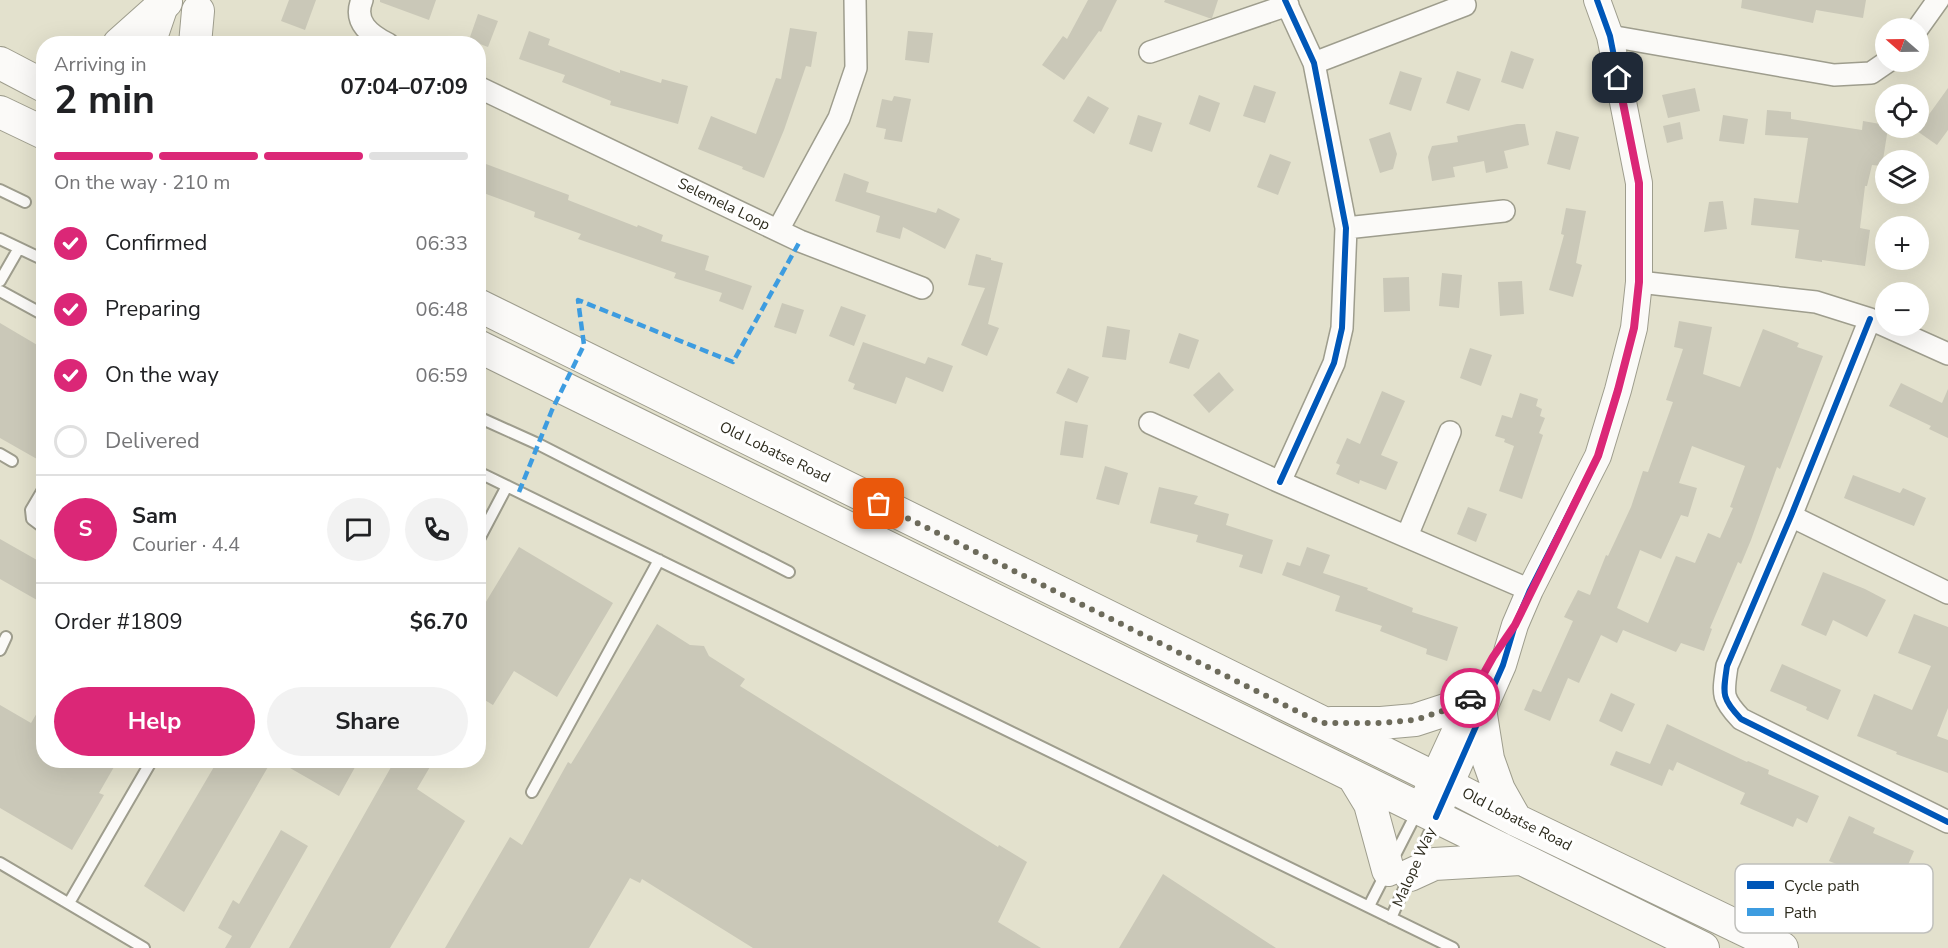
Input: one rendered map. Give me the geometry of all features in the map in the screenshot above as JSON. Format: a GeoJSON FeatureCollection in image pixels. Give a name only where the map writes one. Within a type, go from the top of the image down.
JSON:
{"type":"FeatureCollection","features":[{"type":"Feature","properties":{"kind":"main road"},"geometry":{"type":"LineString","coordinates":[[128,36],[167,1]]}},
{"type":"Feature","properties":{"kind":"main road"},"geometry":{"type":"LineString","coordinates":[[196,36],[200,5]]}},
{"type":"Feature","properties":{"kind":"main road"},"geometry":{"type":"LineString","coordinates":[[0,54],[36,62]]}},
{"type":"Feature","properties":{"kind":"main road"},"geometry":{"type":"LineString","coordinates":[[0,63],[36,83]]}},
{"type":"Feature","properties":{"kind":"main road"},"geometry":{"type":"LineString","coordinates":[[0,112],[36,129]]}},
{"type":"Feature","properties":{"kind":"main road","name":"Old Lobatse Road"},"geometry":{"type":"LineString","coordinates":[[486,309],[1442,781],[1516,820],[1735,925]]}},
{"type":"Feature","properties":{"kind":"main road"},"geometry":{"type":"LineString","coordinates":[[486,350],[1703,948]]}},
{"type":"Feature","properties":{"kind":"main road"},"geometry":{"type":"LineString","coordinates":[[1321,723],[1381,723],[1415,720],[1474,709],[1499,790],[1516,820]]}},
{"type":"Feature","properties":{"kind":"main road"},"geometry":{"type":"LineString","coordinates":[[1353,776],[1370,804],[1399,872],[1434,864],[1524,859]]}},
{"type":"Feature","properties":{"kind":"main road","name":"Old Lobatse Road"},"geometry":{"type":"LineString","coordinates":[[1751,933],[1782,948]]}},
{"type":"Feature","properties":{"kind":"street"},"geometry":{"type":"LineString","coordinates":[[362,0],[360,4],[361,23],[373,36]]}},
{"type":"Feature","properties":{"kind":"street","name":"Selemela Loop"},"geometry":{"type":"LineString","coordinates":[[486,91],[778,230],[839,118],[856,68],[855,0]]}},
{"type":"Feature","properties":{"kind":"street"},"geometry":{"type":"LineString","coordinates":[[1427,813],[1474,709],[1493,657],[1515,625],[1530,590],[1598,456],[1634,328],[1639,282],[1639,183],[1610,36],[1597,0]]}},
{"type":"Feature","properties":{"kind":"street"},"geometry":{"type":"LineString","coordinates":[[1925,18],[1938,0]]}},
{"type":"Feature","properties":{"kind":"street"},"geometry":{"type":"LineString","coordinates":[[155,36],[167,1]]}},
{"type":"Feature","properties":{"kind":"street"},"geometry":{"type":"LineString","coordinates":[[1150,52],[1287,3],[1314,63],[1346,228],[1342,328],[1334,363],[1280,482]]}},
{"type":"Feature","properties":{"kind":"street"},"geometry":{"type":"LineString","coordinates":[[187,36],[200,5]]}},
{"type":"Feature","properties":{"kind":"street"},"geometry":{"type":"LineString","coordinates":[[1314,63],[1465,5]]}},
{"type":"Feature","properties":{"kind":"street"},"geometry":{"type":"LineString","coordinates":[[1610,36],[1834,75],[1871,73],[1875,70]]}},
{"type":"Feature","properties":{"kind":"street"},"geometry":{"type":"LineString","coordinates":[[1346,228],[1504,211]]}},
{"type":"Feature","properties":{"kind":"street"},"geometry":{"type":"LineString","coordinates":[[778,230],[800,241],[922,288]]}},
{"type":"Feature","properties":{"kind":"street"},"geometry":{"type":"LineString","coordinates":[[1639,282],[1816,302],[1870,319],[1948,354]]}},
{"type":"Feature","properties":{"kind":"street"},"geometry":{"type":"LineString","coordinates":[[1870,319],[1791,516],[1727,666],[1724,692],[1728,705],[1741,719],[1948,822]]}},
{"type":"Feature","properties":{"kind":"street"},"geometry":{"type":"LineString","coordinates":[[1150,423],[1530,590]]}},
{"type":"Feature","properties":{"kind":"street"},"geometry":{"type":"LineString","coordinates":[[1407,536],[1450,432]]}},
{"type":"Feature","properties":{"kind":"street"},"geometry":{"type":"LineString","coordinates":[[1791,516],[1948,593]]}},
{"type":"Feature","properties":{"kind":"lane"},"geometry":{"type":"LineString","coordinates":[[0,190],[25,202]]}},
{"type":"Feature","properties":{"kind":"lane"},"geometry":{"type":"LineString","coordinates":[[0,240],[36,256]]}},
{"type":"Feature","properties":{"kind":"lane"},"geometry":{"type":"LineString","coordinates":[[0,281],[19,248]]}},
{"type":"Feature","properties":{"kind":"lane"},"geometry":{"type":"LineString","coordinates":[[0,291],[36,311]]}},
{"type":"Feature","properties":{"kind":"lane"},"geometry":{"type":"LineString","coordinates":[[486,421],[549,450],[789,572]]}},
{"type":"Feature","properties":{"kind":"lane"},"geometry":{"type":"LineString","coordinates":[[0,454],[12,461]]}},
{"type":"Feature","properties":{"kind":"lane"},"geometry":{"type":"LineString","coordinates":[[486,476],[1453,948]]}},
{"type":"Feature","properties":{"kind":"lane"},"geometry":{"type":"LineString","coordinates":[[486,526],[507,486]]}},
{"type":"Feature","properties":{"kind":"lane"},"geometry":{"type":"LineString","coordinates":[[36,502],[31,510],[32,519],[36,522]]}},
{"type":"Feature","properties":{"kind":"lane"},"geometry":{"type":"LineString","coordinates":[[532,792],[659,560]]}},
{"type":"Feature","properties":{"kind":"lane"},"geometry":{"type":"LineString","coordinates":[[0,650],[6,637]]}},
{"type":"Feature","properties":{"kind":"lane"},"geometry":{"type":"LineString","coordinates":[[69,903],[147,768]]}},
{"type":"Feature","properties":{"kind":"lane","name":"Malope Way"},"geometry":{"type":"LineString","coordinates":[[1369,906],[1399,872],[1427,813]]}},
{"type":"Feature","properties":{"kind":"lane","name":"Malope Way"},"geometry":{"type":"LineString","coordinates":[[1391,918],[1399,872],[1427,813]]}},
{"type":"Feature","properties":{"kind":"lane"},"geometry":{"type":"LineString","coordinates":[[0,862],[144,948]]}},
{"type":"Feature","properties":{"kind":"building"},"geometry":{"type":"Polygon","coordinates":[[[289,0],[316,0],[305,30],[281,21],[289,0]]]}},
{"type":"Feature","properties":{"kind":"building"},"geometry":{"type":"Polygon","coordinates":[[[380,0],[436,0],[429,20],[380,2],[380,0]]]}},
{"type":"Feature","properties":{"kind":"building"},"geometry":{"type":"Polygon","coordinates":[[[1088,0],[1117,0],[1101,32],[1099,31],[1064,80],[1042,65],[1063,36],[1067,39],[1088,0]]]}},
{"type":"Feature","properties":{"kind":"building"},"geometry":{"type":"Polygon","coordinates":[[[1165,0],[1218,0],[1212,18],[1209,18],[1164,2],[1165,0]]]}},
{"type":"Feature","properties":{"kind":"building"},"geometry":{"type":"Polygon","coordinates":[[[1742,0],[1866,0],[1863,18],[1816,10],[1813,23],[1741,8],[1742,0]]]}},
{"type":"Feature","properties":{"kind":"building"},"geometry":{"type":"Polygon","coordinates":[[[478,14],[498,21],[488,47],[486,46],[486,36],[470,36],[478,14]]]}},
{"type":"Feature","properties":{"kind":"building"},"geometry":{"type":"Polygon","coordinates":[[[790,28],[817,32],[811,67],[806,66],[784,130],[764,178],[698,149],[711,116],[756,134],[776,78],[781,79],[790,28]]]}},
{"type":"Feature","properties":{"kind":"building"},"geometry":{"type":"Polygon","coordinates":[[[529,31],[550,39],[548,45],[620,73],[620,70],[661,83],[662,79],[688,86],[678,124],[610,105],[611,101],[562,82],[565,75],[519,59],[529,31]]]}},
{"type":"Feature","properties":{"kind":"building"},"geometry":{"type":"Polygon","coordinates":[[[908,31],[933,33],[929,63],[905,60],[908,31]]]}},
{"type":"Feature","properties":{"kind":"building"},"geometry":{"type":"Polygon","coordinates":[[[1511,51],[1534,59],[1523,89],[1501,82],[1511,51]]]}},
{"type":"Feature","properties":{"kind":"building"},"geometry":{"type":"Polygon","coordinates":[[[1400,71],[1422,78],[1411,111],[1389,104],[1400,71]]]}},
{"type":"Feature","properties":{"kind":"building"},"geometry":{"type":"Polygon","coordinates":[[[1457,71],[1481,79],[1469,111],[1446,103],[1457,71]]]}},
{"type":"Feature","properties":{"kind":"building"},"geometry":{"type":"Polygon","coordinates":[[[1254,85],[1276,92],[1265,123],[1243,116],[1254,85]]]}},
{"type":"Feature","properties":{"kind":"building"},"geometry":{"type":"Polygon","coordinates":[[[1695,88],[1700,111],[1668,118],[1662,95],[1695,88]]]}},
{"type":"Feature","properties":{"kind":"building"},"geometry":{"type":"Polygon","coordinates":[[[1948,88],[1948,130],[1937,145],[1927,138],[1929,138],[1929,114],[1948,88]]]}},
{"type":"Feature","properties":{"kind":"building"},"geometry":{"type":"Polygon","coordinates":[[[1199,95],[1220,103],[1210,132],[1189,124],[1199,95]]]}},
{"type":"Feature","properties":{"kind":"building"},"geometry":{"type":"Polygon","coordinates":[[[894,96],[911,99],[902,142],[884,139],[886,129],[876,127],[882,99],[892,101],[894,96]]]}},
{"type":"Feature","properties":{"kind":"building"},"geometry":{"type":"Polygon","coordinates":[[[1088,96],[1109,108],[1094,134],[1073,121],[1088,96]]]}},
{"type":"Feature","properties":{"kind":"building"},"geometry":{"type":"Polygon","coordinates":[[[1767,110],[1791,112],[1791,119],[1862,130],[1863,121],[1875,123],[1875,138],[1886,138],[1885,150],[1875,150],[1875,165],[1872,165],[1867,186],[1865,186],[1860,228],[1870,230],[1865,266],[1795,258],[1799,230],[1751,225],[1754,198],[1798,203],[1808,138],[1765,135],[1767,110]]]}},
{"type":"Feature","properties":{"kind":"building"},"geometry":{"type":"Polygon","coordinates":[[[1138,115],[1162,123],[1152,152],[1129,144],[1138,115]]]}},
{"type":"Feature","properties":{"kind":"building"},"geometry":{"type":"Polygon","coordinates":[[[1723,115],[1748,119],[1744,144],[1719,141],[1723,115]]]}},
{"type":"Feature","properties":{"kind":"building"},"geometry":{"type":"Polygon","coordinates":[[[1680,122],[1683,139],[1667,143],[1663,126],[1680,122]]]}},
{"type":"Feature","properties":{"kind":"building"},"geometry":{"type":"Polygon","coordinates":[[[1525,124],[1529,145],[1504,151],[1508,168],[1486,173],[1484,161],[1453,167],[1455,177],[1432,181],[1428,157],[1432,146],[1458,142],[1457,136],[1525,124]]]}},
{"type":"Feature","properties":{"kind":"building"},"geometry":{"type":"Polygon","coordinates":[[[1556,131],[1579,137],[1570,170],[1547,164],[1556,131]]]}},
{"type":"Feature","properties":{"kind":"building"},"geometry":{"type":"Polygon","coordinates":[[[1390,132],[1397,154],[1393,169],[1380,173],[1369,139],[1390,132]]]}},
{"type":"Feature","properties":{"kind":"building"},"geometry":{"type":"Polygon","coordinates":[[[1270,154],[1291,162],[1278,195],[1257,187],[1270,154]]]}},
{"type":"Feature","properties":{"kind":"building"},"geometry":{"type":"Polygon","coordinates":[[[486,164],[569,195],[568,200],[663,235],[661,241],[709,256],[705,270],[752,286],[743,310],[719,301],[722,293],[674,278],[676,273],[578,239],[581,234],[534,217],[535,212],[486,194],[486,164]]]}},
{"type":"Feature","properties":{"kind":"building"},"geometry":{"type":"Polygon","coordinates":[[[844,173],[869,182],[866,192],[936,213],[938,208],[960,219],[945,249],[903,227],[900,239],[876,232],[880,216],[835,201],[844,173]]]}},
{"type":"Feature","properties":{"kind":"building"},"geometry":{"type":"Polygon","coordinates":[[[1723,201],[1727,229],[1704,232],[1709,202],[1723,201]]]}},
{"type":"Feature","properties":{"kind":"building"},"geometry":{"type":"Polygon","coordinates":[[[1566,208],[1586,211],[1576,263],[1582,265],[1573,297],[1549,290],[1564,235],[1561,234],[1566,208]]]}},
{"type":"Feature","properties":{"kind":"building"},"geometry":{"type":"Polygon","coordinates":[[[976,254],[1003,263],[988,324],[999,328],[987,356],[961,345],[985,288],[968,285],[976,254]]]}},
{"type":"Feature","properties":{"kind":"building"},"geometry":{"type":"Polygon","coordinates":[[[1442,273],[1462,275],[1459,308],[1439,306],[1442,273]]]}},
{"type":"Feature","properties":{"kind":"building"},"geometry":{"type":"Polygon","coordinates":[[[1409,277],[1410,311],[1384,312],[1383,278],[1409,277]]]}},
{"type":"Feature","properties":{"kind":"building"},"geometry":{"type":"Polygon","coordinates":[[[1522,281],[1524,314],[1500,316],[1498,282],[1522,281]]]}},
{"type":"Feature","properties":{"kind":"building"},"geometry":{"type":"Polygon","coordinates":[[[782,303],[804,310],[796,334],[774,327],[782,303]]]}},
{"type":"Feature","properties":{"kind":"building"},"geometry":{"type":"Polygon","coordinates":[[[841,306],[866,315],[854,346],[829,336],[841,306]]]}},
{"type":"Feature","properties":{"kind":"building"},"geometry":{"type":"Polygon","coordinates":[[[1679,321],[1712,327],[1703,374],[1740,387],[1763,329],[1799,343],[1797,347],[1823,356],[1780,469],[1777,467],[1751,540],[1741,564],[1738,562],[1710,628],[1712,629],[1704,651],[1681,643],[1676,652],[1623,630],[1617,643],[1601,635],[1579,683],[1568,678],[1550,721],[1524,710],[1533,689],[1541,692],[1573,621],[1564,617],[1578,590],[1590,595],[1606,555],[1608,556],[1631,507],[1643,471],[1648,472],[1673,402],[1666,400],[1683,349],[1674,347],[1679,321]],[[1692,446],[1679,483],[1697,488],[1688,517],[1681,515],[1661,559],[1640,550],[1617,608],[1648,623],[1676,556],[1695,563],[1708,533],[1720,538],[1733,508],[1730,507],[1745,466],[1692,446]]]}},
{"type":"Feature","properties":{"kind":"building"},"geometry":{"type":"Polygon","coordinates":[[[0,323],[36,344],[36,458],[0,438],[0,323]]]}},
{"type":"Feature","properties":{"kind":"building"},"geometry":{"type":"Polygon","coordinates":[[[1107,326],[1130,330],[1126,360],[1102,357],[1107,326]]]}},
{"type":"Feature","properties":{"kind":"building"},"geometry":{"type":"Polygon","coordinates":[[[1179,333],[1199,340],[1189,369],[1169,363],[1179,333]]]}},
{"type":"Feature","properties":{"kind":"building"},"geometry":{"type":"Polygon","coordinates":[[[863,342],[925,364],[928,357],[953,366],[943,392],[906,377],[896,404],[853,389],[855,384],[848,381],[863,342]]]}},
{"type":"Feature","properties":{"kind":"building"},"geometry":{"type":"Polygon","coordinates":[[[1470,348],[1492,355],[1481,386],[1460,378],[1470,348]]]}},
{"type":"Feature","properties":{"kind":"building"},"geometry":{"type":"Polygon","coordinates":[[[1068,368],[1089,377],[1077,403],[1056,393],[1068,368]]]}},
{"type":"Feature","properties":{"kind":"building"},"geometry":{"type":"Polygon","coordinates":[[[1219,372],[1234,390],[1209,413],[1193,395],[1219,372]]]}},
{"type":"Feature","properties":{"kind":"building"},"geometry":{"type":"Polygon","coordinates":[[[1901,383],[1942,403],[1948,389],[1948,438],[1929,429],[1931,426],[1889,406],[1901,383]]]}},
{"type":"Feature","properties":{"kind":"building"},"geometry":{"type":"Polygon","coordinates":[[[1382,391],[1405,401],[1381,455],[1398,462],[1386,490],[1360,480],[1359,484],[1336,474],[1340,465],[1336,463],[1347,438],[1360,444],[1382,391]]]}},
{"type":"Feature","properties":{"kind":"building"},"geometry":{"type":"Polygon","coordinates":[[[1520,393],[1538,399],[1536,406],[1542,409],[1540,416],[1545,418],[1539,433],[1543,435],[1522,499],[1499,491],[1514,446],[1504,442],[1505,439],[1495,436],[1502,415],[1512,418],[1520,393]]]}},
{"type":"Feature","properties":{"kind":"building"},"geometry":{"type":"Polygon","coordinates":[[[1065,421],[1088,425],[1083,458],[1060,455],[1065,421]]]}},
{"type":"Feature","properties":{"kind":"building"},"geometry":{"type":"Polygon","coordinates":[[[1105,466],[1128,473],[1119,505],[1096,499],[1105,466]]]}},
{"type":"Feature","properties":{"kind":"building"},"geometry":{"type":"Polygon","coordinates":[[[1853,475],[1900,493],[1903,488],[1926,498],[1914,526],[1844,498],[1853,475]]]}},
{"type":"Feature","properties":{"kind":"building"},"geometry":{"type":"Polygon","coordinates":[[[1159,487],[1198,496],[1194,504],[1229,514],[1226,525],[1273,540],[1262,574],[1239,567],[1243,555],[1196,542],[1198,535],[1150,523],[1159,487]]]}},
{"type":"Feature","properties":{"kind":"building"},"geometry":{"type":"Polygon","coordinates":[[[1468,507],[1487,514],[1476,542],[1457,534],[1468,507]]]}},
{"type":"Feature","properties":{"kind":"building"},"geometry":{"type":"Polygon","coordinates":[[[0,539],[36,559],[36,599],[0,579],[0,539]]]}},
{"type":"Feature","properties":{"kind":"building"},"geometry":{"type":"Polygon","coordinates":[[[519,547],[613,603],[557,697],[514,671],[493,705],[486,701],[486,602],[519,547]]]}},
{"type":"Feature","properties":{"kind":"building"},"geometry":{"type":"Polygon","coordinates":[[[1307,547],[1330,555],[1323,573],[1368,588],[1367,590],[1413,608],[1412,612],[1458,627],[1447,661],[1426,654],[1427,649],[1380,631],[1382,626],[1335,611],[1340,596],[1282,575],[1287,562],[1300,566],[1307,547]]]}},
{"type":"Feature","properties":{"kind":"building"},"geometry":{"type":"Polygon","coordinates":[[[1823,572],[1886,600],[1867,637],[1833,620],[1826,636],[1801,625],[1823,572]]]}},
{"type":"Feature","properties":{"kind":"building"},"geometry":{"type":"Polygon","coordinates":[[[1914,614],[1948,627],[1948,708],[1937,736],[1948,740],[1948,773],[1896,754],[1897,752],[1857,736],[1874,694],[1912,710],[1931,666],[1898,653],[1914,614]]]}},
{"type":"Feature","properties":{"kind":"building"},"geometry":{"type":"Polygon","coordinates":[[[657,624],[690,645],[704,646],[709,656],[745,679],[740,686],[998,847],[999,845],[1027,862],[998,922],[1041,948],[753,948],[642,879],[640,883],[630,878],[589,948],[445,948],[510,837],[522,845],[568,762],[571,764],[657,624]]]}},
{"type":"Feature","properties":{"kind":"building"},"geometry":{"type":"Polygon","coordinates":[[[1782,664],[1841,690],[1828,720],[1806,710],[1807,707],[1770,691],[1782,664]]]}},
{"type":"Feature","properties":{"kind":"building"},"geometry":{"type":"Polygon","coordinates":[[[1611,693],[1635,704],[1622,732],[1599,721],[1611,693]]]}},
{"type":"Feature","properties":{"kind":"building"},"geometry":{"type":"Polygon","coordinates":[[[0,705],[31,723],[36,715],[36,768],[113,768],[99,793],[104,795],[72,850],[0,808],[0,705]]]}},
{"type":"Feature","properties":{"kind":"building"},"geometry":{"type":"Polygon","coordinates":[[[1667,724],[1769,770],[1768,774],[1819,796],[1807,823],[1797,818],[1793,827],[1740,804],[1745,793],[1677,762],[1673,771],[1669,769],[1662,786],[1610,765],[1616,751],[1650,764],[1667,724]]]}},
{"type":"Feature","properties":{"kind":"building"},"geometry":{"type":"Polygon","coordinates":[[[213,768],[267,768],[184,912],[144,886],[213,768]]]}},
{"type":"Feature","properties":{"kind":"building"},"geometry":{"type":"Polygon","coordinates":[[[290,768],[355,768],[339,796],[290,768]]]}},
{"type":"Feature","properties":{"kind":"building"},"geometry":{"type":"Polygon","coordinates":[[[390,768],[429,768],[417,789],[465,821],[390,948],[289,948],[390,768]]]}},
{"type":"Feature","properties":{"kind":"building"},"geometry":{"type":"Polygon","coordinates":[[[1849,816],[1875,828],[1873,833],[1914,851],[1908,864],[1836,864],[1829,861],[1849,816]]]}},
{"type":"Feature","properties":{"kind":"building"},"geometry":{"type":"Polygon","coordinates":[[[281,830],[308,846],[250,948],[225,948],[232,936],[218,928],[233,900],[239,904],[281,830]]]}},
{"type":"Feature","properties":{"kind":"building"},"geometry":{"type":"Polygon","coordinates":[[[1163,874],[1276,948],[1119,948],[1163,874]]]}},
{"type":"Feature","properties":{"kind":"marked path"},"geometry":{"type":"LineString","coordinates":[[519,492],[552,410],[584,345],[578,300],[733,362],[800,241]]}},
{"type":"Feature","properties":{"kind":"cycle path"},"geometry":{"type":"LineString","coordinates":[[1280,482],[1334,363],[1342,328],[1346,228],[1314,63],[1285,0]]}},
{"type":"Feature","properties":{"kind":"cycle path"},"geometry":{"type":"LineString","coordinates":[[1436,817],[1503,665],[1515,625],[1530,590],[1598,456],[1634,328],[1639,282],[1639,183],[1610,36],[1597,0]]}},
{"type":"Feature","properties":{"kind":"cycle path"},"geometry":{"type":"LineString","coordinates":[[1870,319],[1791,516],[1727,666],[1724,690],[1730,706],[1741,719],[1948,822]]}},
{"type":"Feature","properties":{"kind":"way so far"},"geometry":{"type":"LineString","coordinates":[[879,504],[1321,723],[1381,723],[1415,720],[1467,703],[1470,698]]}},
{"type":"Feature","properties":{"kind":"route"},"geometry":{"type":"LineString","coordinates":[[1470,698],[1493,657],[1515,625],[1530,590],[1598,456],[1634,328],[1639,282],[1639,183],[1618,78]]}}]}
